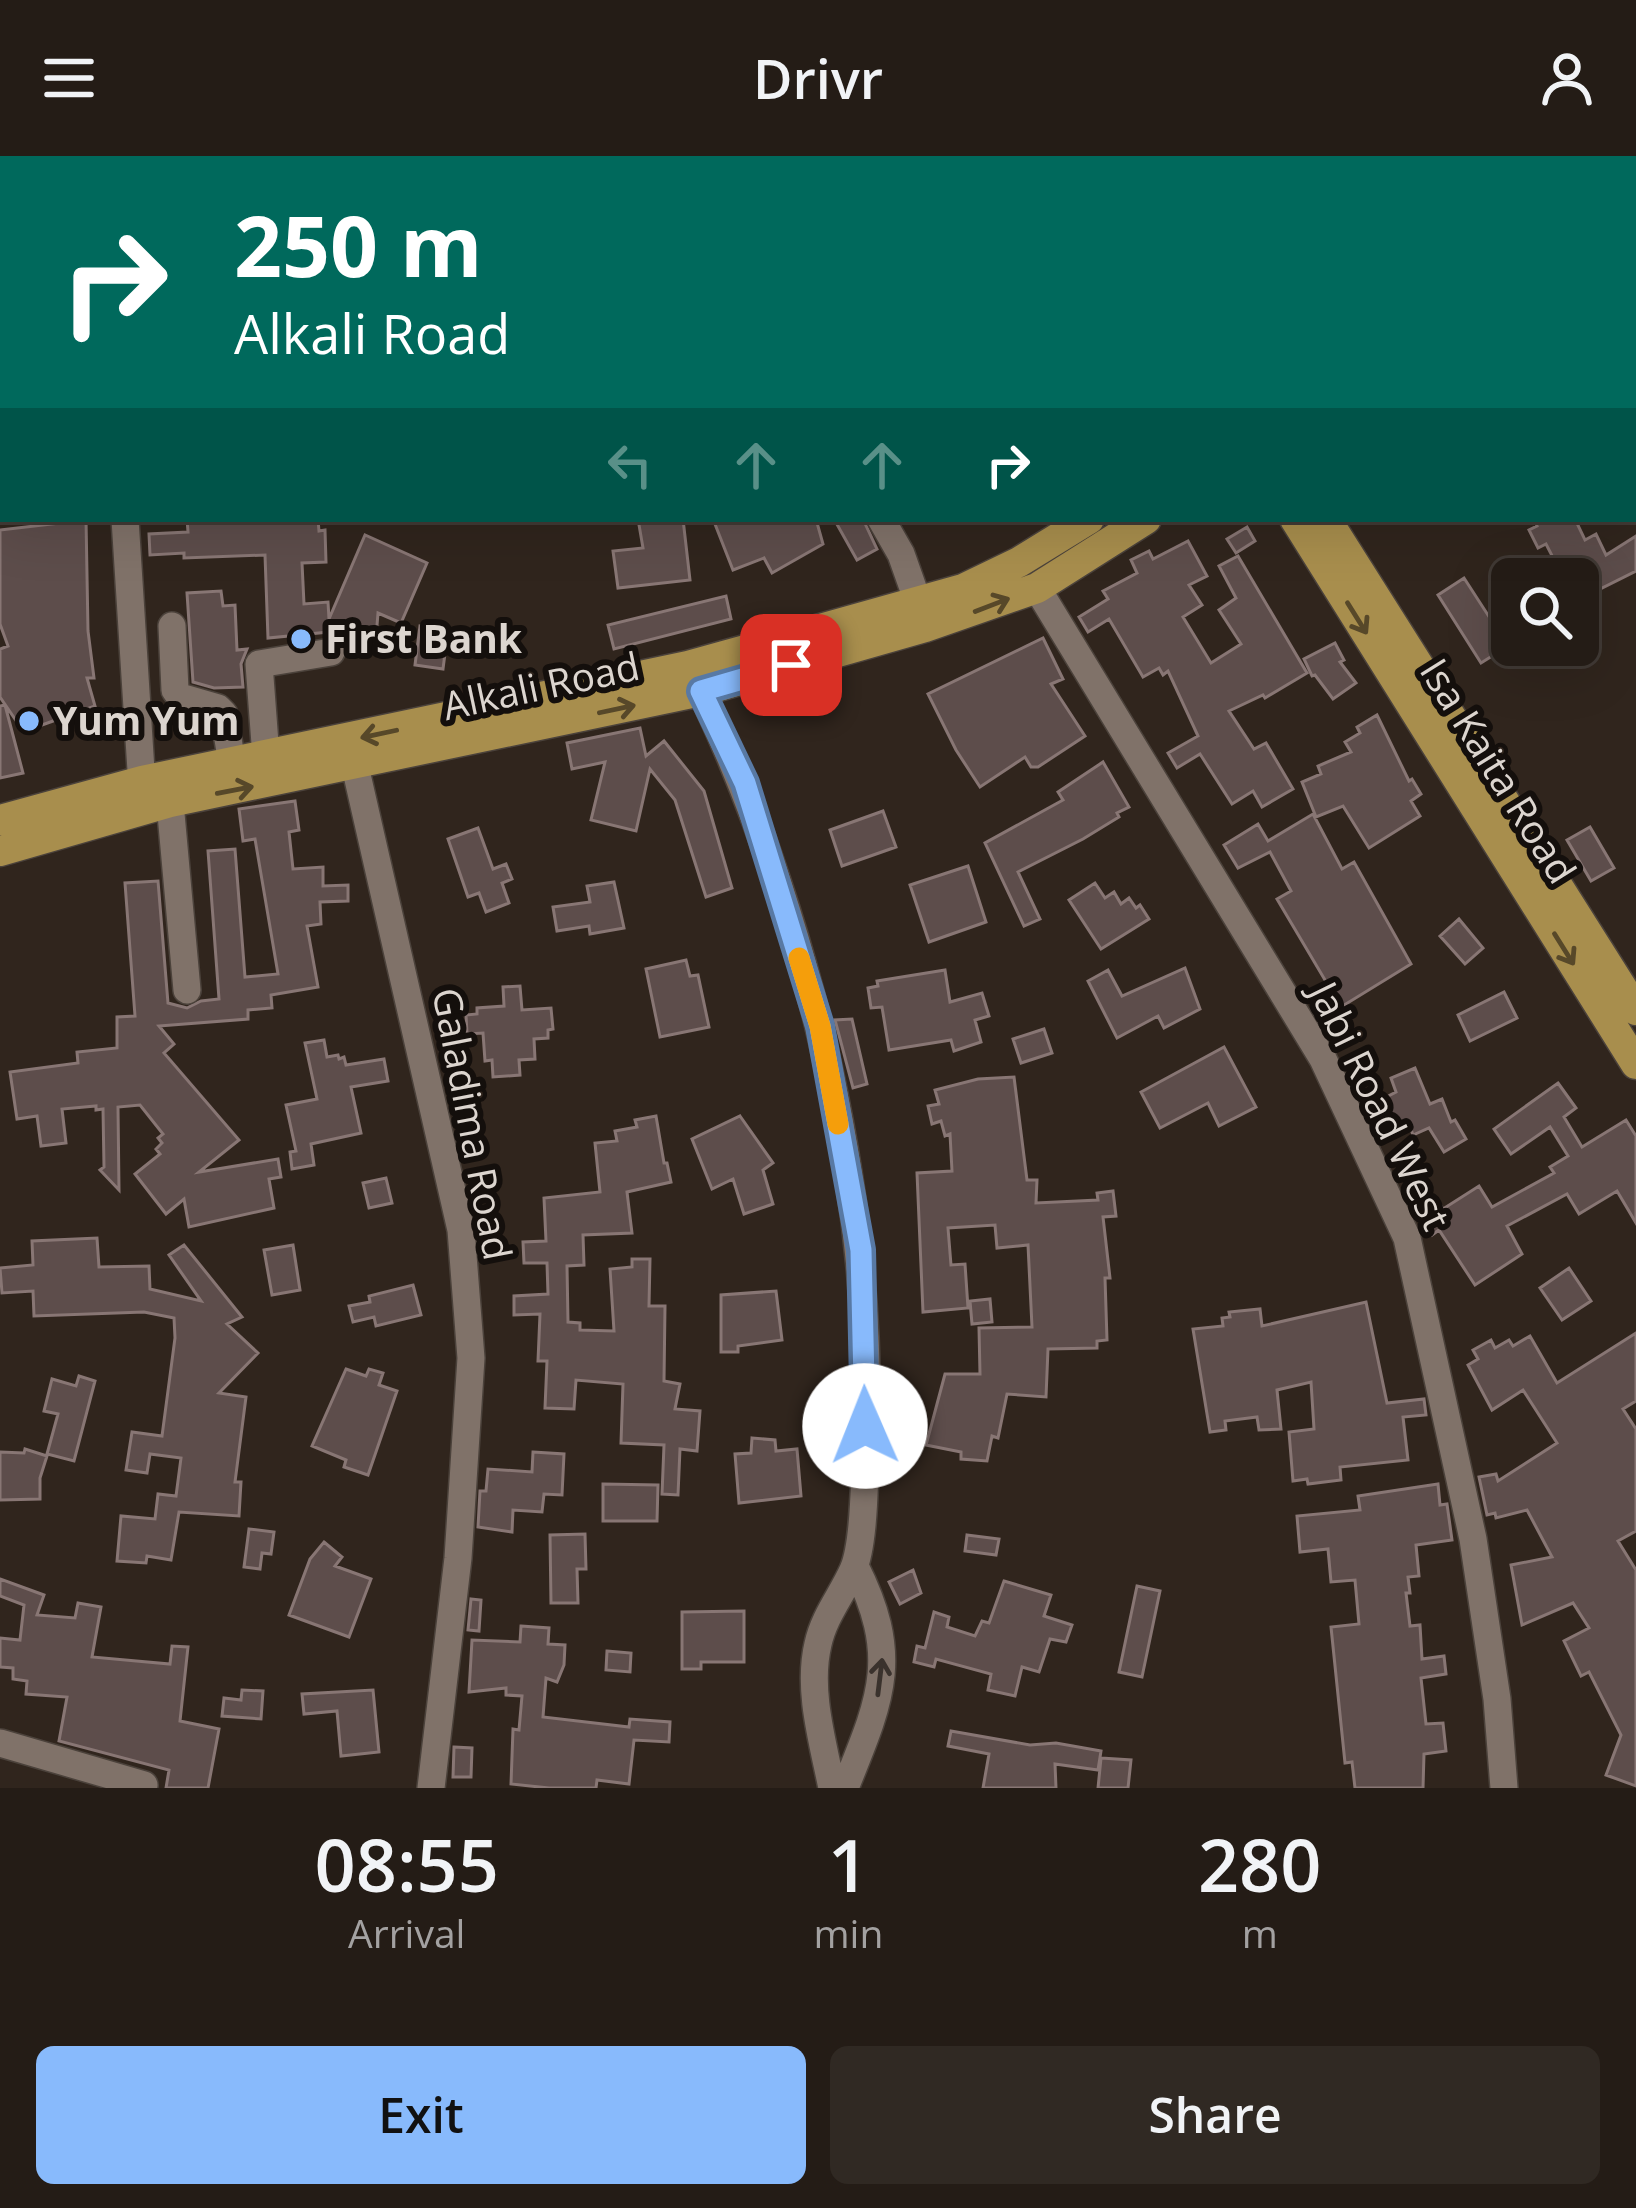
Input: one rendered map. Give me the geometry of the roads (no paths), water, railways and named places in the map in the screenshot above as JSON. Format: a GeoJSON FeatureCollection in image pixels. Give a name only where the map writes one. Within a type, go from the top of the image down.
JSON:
{"type":"FeatureCollection","features":[{"type":"Feature","properties":{"kind":"main road","name":"Alkali Road"},"geometry":{"type":"LineString","coordinates":[[0,851],[232,764],[688,666],[962,589],[1019,562],[1084,522]]}},
{"type":"Feature","properties":{"kind":"main road","name":"Alkali Road"},"geometry":{"type":"LineString","coordinates":[[0,820],[356,766],[701,691],[971,614],[1037,588],[1141,522]]}},
{"type":"Feature","properties":{"kind":"main road","name":"Isa Kaita Road"},"geometry":{"type":"LineString","coordinates":[[1297,522],[1471,775],[1631,990]]}},
{"type":"Feature","properties":{"kind":"main road","name":"Isa Kaita Road"},"geometry":{"type":"LineString","coordinates":[[1328,522],[1636,1064]]}},
{"type":"Feature","properties":{"kind":"street"},"geometry":{"type":"LineString","coordinates":[[125,522],[156,793],[187,990]]}},
{"type":"Feature","properties":{"kind":"street"},"geometry":{"type":"LineString","coordinates":[[883,522],[901,554],[918,602]]}},
{"type":"Feature","properties":{"kind":"street","name":"Jabi Road West"},"geometry":{"type":"LineString","coordinates":[[1037,588],[1324,1059],[1406,1238],[1473,1539],[1497,1699],[1504,1788]]}},
{"type":"Feature","properties":{"kind":"street"},"geometry":{"type":"LineString","coordinates":[[172,626],[175,690],[180,697],[224,714],[232,764]]}},
{"type":"Feature","properties":{"kind":"street"},"geometry":{"type":"LineString","coordinates":[[266,758],[259,664],[332,652]]}},
{"type":"Feature","properties":{"kind":"street"},"geometry":{"type":"LineString","coordinates":[[701,691],[745,783],[820,1026],[861,1250],[865,1469],[855,1566],[818,1642],[814,1676],[832,1788]]}},
{"type":"Feature","properties":{"kind":"street","name":"Galadima Road"},"geometry":{"type":"LineString","coordinates":[[356,766],[461,1231],[471,1358],[458,1558],[431,1788]]}},
{"type":"Feature","properties":{"kind":"street"},"geometry":{"type":"LineString","coordinates":[[845,1788],[876,1712],[884,1662],[874,1603],[855,1566]]}},
{"type":"Feature","properties":{"kind":"street"},"geometry":{"type":"LineString","coordinates":[[0,1743],[144,1785]]}},
{"type":"Feature","properties":{"kind":"place","name":"First Bank"},"geometry":{"type":"Point","coordinates":[301,639]}},
{"type":"Feature","properties":{"kind":"place","name":"Yum Yum"},"geometry":{"type":"Point","coordinates":[29,721]}}]}
